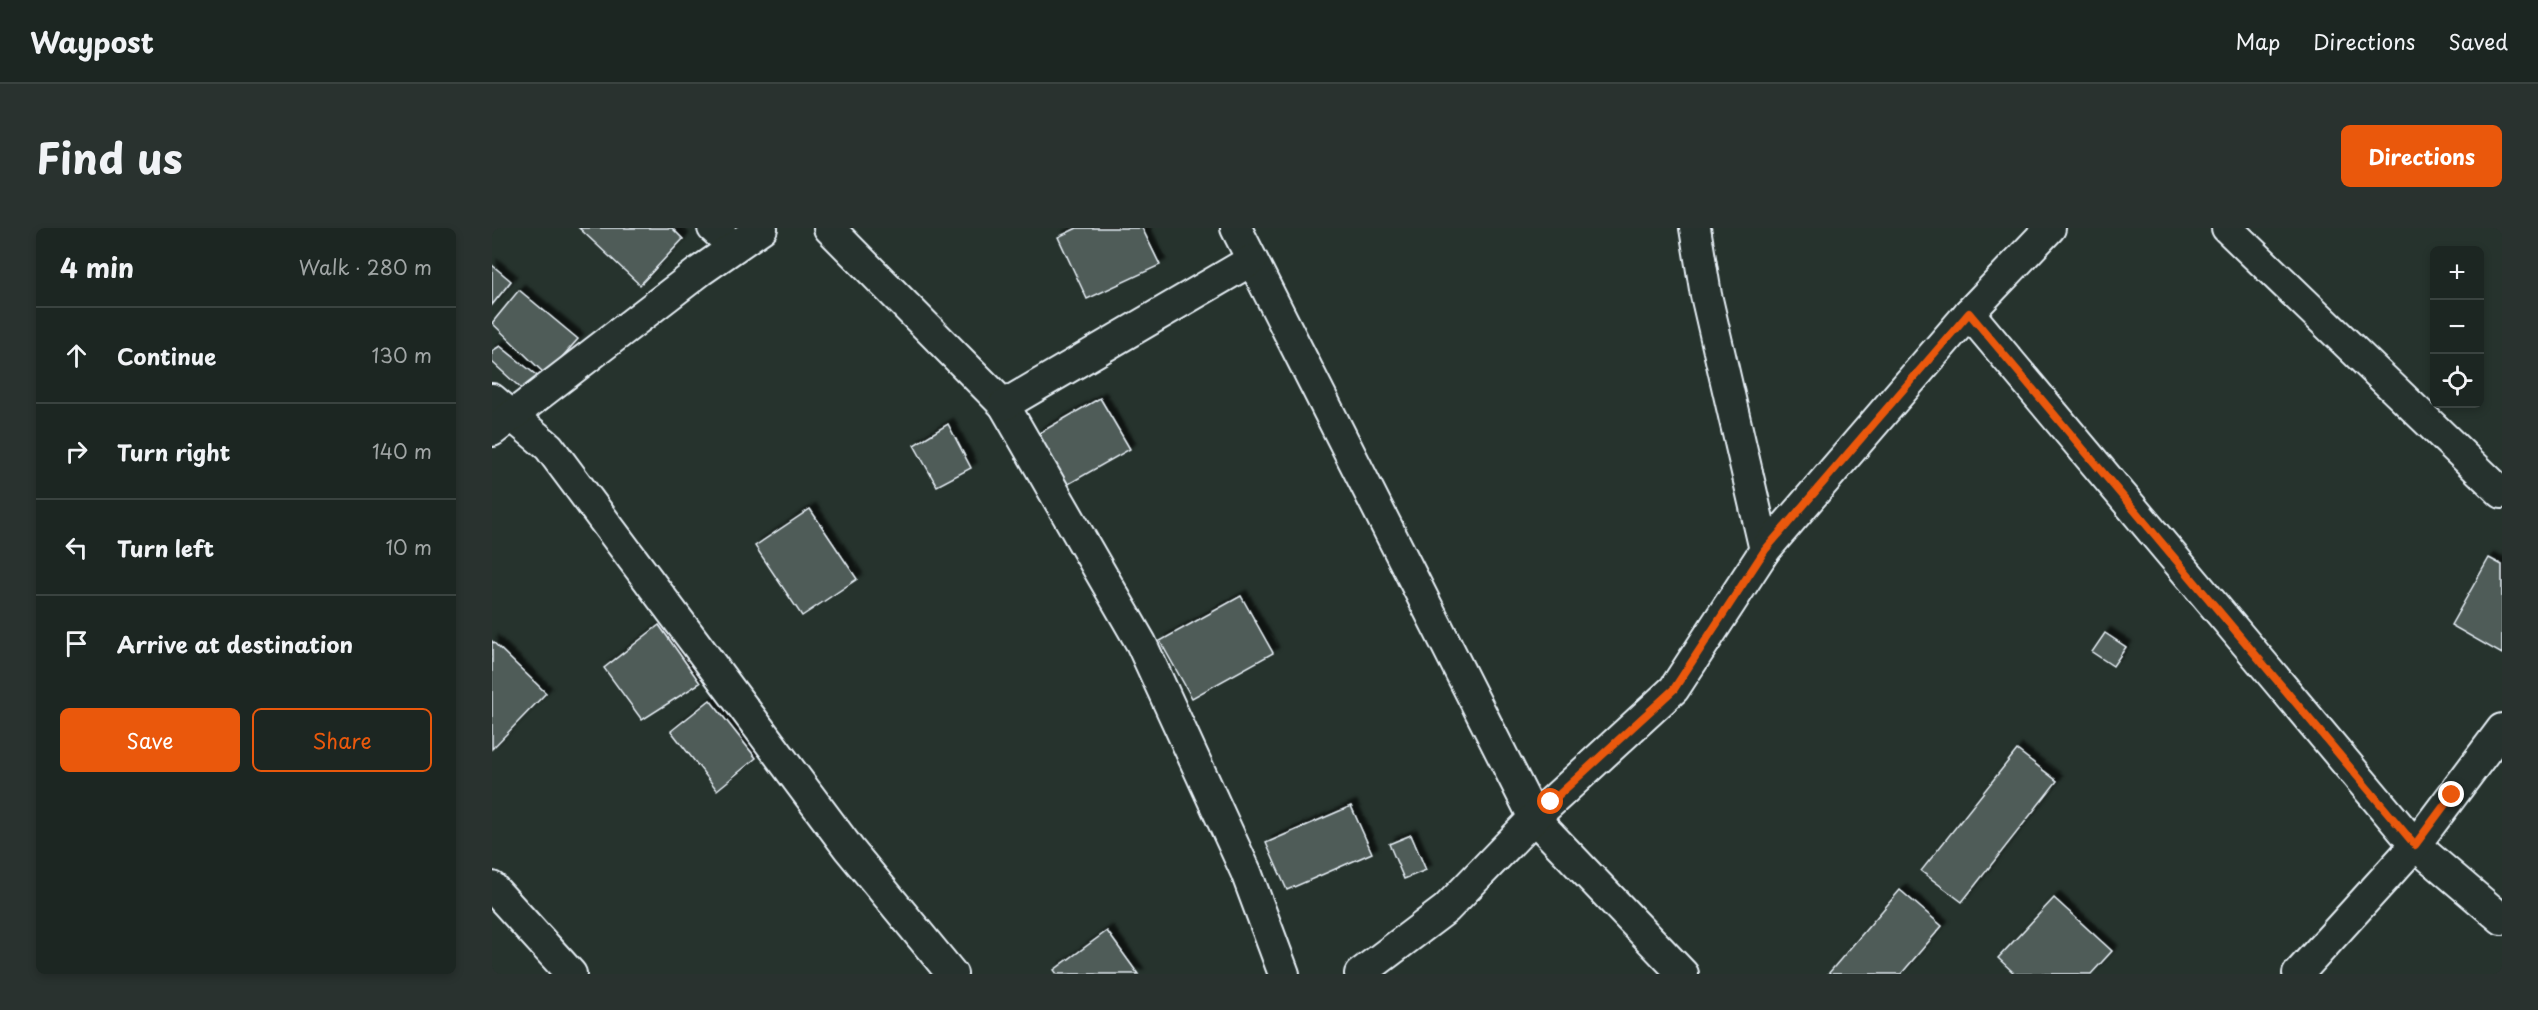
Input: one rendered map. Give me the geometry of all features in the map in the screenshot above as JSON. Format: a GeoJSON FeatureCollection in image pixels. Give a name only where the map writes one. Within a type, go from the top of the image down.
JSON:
{"type":"FeatureCollection","features":[{"type":"Feature","properties":{"kind":"street"},"geometry":{"type":"LineString","coordinates":[[762,228],[724,238],[700,271],[499,415],[549,447],[849,849],[952,974]]}},
{"type":"Feature","properties":{"kind":"street"},"geometry":{"type":"LineString","coordinates":[[829,228],[1004,405],[1141,643],[1246,872],[1284,974]]}},
{"type":"Feature","properties":{"kind":"street"},"geometry":{"type":"LineString","coordinates":[[1236,228],[1534,818],[1683,974]]}},
{"type":"Feature","properties":{"kind":"street"},"geometry":{"type":"LineString","coordinates":[[1695,228],[1706,295],[1765,550]]}},
{"type":"Feature","properties":{"kind":"street"},"geometry":{"type":"LineString","coordinates":[[1360,974],[1446,909],[1534,818],[1674,689],[1765,550],[1969,313],[2050,228]]}},
{"type":"Feature","properties":{"kind":"street"},"geometry":{"type":"LineString","coordinates":[[2227,228],[2502,493]]}},
{"type":"Feature","properties":{"kind":"street"},"geometry":{"type":"LineString","coordinates":[[1004,405],[1252,260]]}},
{"type":"Feature","properties":{"kind":"street"},"geometry":{"type":"LineString","coordinates":[[1969,313],[2415,845],[2502,919]]}},
{"type":"Feature","properties":{"kind":"street"},"geometry":{"type":"LineString","coordinates":[[2298,974],[2415,845],[2502,729]]}},
{"type":"Feature","properties":{"kind":"street"},"geometry":{"type":"LineString","coordinates":[[492,887],[571,974]]}},
{"type":"Feature","properties":{"kind":"building"},"geometry":{"type":"Polygon","coordinates":[[[579,228],[672,228],[683,239],[640,285],[579,228]]]}},
{"type":"Feature","properties":{"kind":"building"},"geometry":{"type":"Polygon","coordinates":[[[1077,228],[1142,228],[1160,265],[1087,299],[1058,237],[1077,228]]]}},
{"type":"Feature","properties":{"kind":"building"},"geometry":{"type":"Polygon","coordinates":[[[492,265],[511,281],[492,305],[492,265]]]}},
{"type":"Feature","properties":{"kind":"building"},"geometry":{"type":"Polygon","coordinates":[[[519,290],[578,339],[546,375],[492,323],[519,290]]]}},
{"type":"Feature","properties":{"kind":"building"},"geometry":{"type":"Polygon","coordinates":[[[500,346],[541,379],[526,393],[492,362],[492,351],[500,346]]]}},
{"type":"Feature","properties":{"kind":"building"},"geometry":{"type":"Polygon","coordinates":[[[1100,398],[1130,449],[1065,486],[1036,435],[1100,398]]]}},
{"type":"Feature","properties":{"kind":"building"},"geometry":{"type":"Polygon","coordinates":[[[948,424],[971,468],[937,486],[914,445],[948,424]]]}},
{"type":"Feature","properties":{"kind":"building"},"geometry":{"type":"Polygon","coordinates":[[[810,509],[857,579],[802,616],[755,546],[810,509]]]}},
{"type":"Feature","properties":{"kind":"building"},"geometry":{"type":"Polygon","coordinates":[[[2489,558],[2502,565],[2502,654],[2451,625],[2489,558]]]}},
{"type":"Feature","properties":{"kind":"building"},"geometry":{"type":"Polygon","coordinates":[[[1241,596],[1273,653],[1192,698],[1160,641],[1241,596]]]}},
{"type":"Feature","properties":{"kind":"building"},"geometry":{"type":"Polygon","coordinates":[[[659,625],[700,683],[642,720],[604,668],[659,625]]]}},
{"type":"Feature","properties":{"kind":"building"},"geometry":{"type":"Polygon","coordinates":[[[2105,633],[2126,647],[2113,666],[2092,652],[2105,633]]]}},
{"type":"Feature","properties":{"kind":"building"},"geometry":{"type":"Polygon","coordinates":[[[492,641],[546,693],[492,749],[492,641]]]}},
{"type":"Feature","properties":{"kind":"building"},"geometry":{"type":"Polygon","coordinates":[[[710,700],[756,758],[717,790],[671,731],[710,700]]]}},
{"type":"Feature","properties":{"kind":"building"},"geometry":{"type":"Polygon","coordinates":[[[2017,750],[2057,781],[1962,902],[1921,871],[2017,750]]]}},
{"type":"Feature","properties":{"kind":"building"},"geometry":{"type":"Polygon","coordinates":[[[1351,806],[1372,853],[1287,890],[1266,843],[1351,806]]]}},
{"type":"Feature","properties":{"kind":"building"},"geometry":{"type":"Polygon","coordinates":[[[1411,835],[1426,870],[1404,879],[1389,844],[1411,835]]]}},
{"type":"Feature","properties":{"kind":"building"},"geometry":{"type":"Polygon","coordinates":[[[1900,890],[1942,926],[1901,974],[1828,974],[1900,890]]]}},
{"type":"Feature","properties":{"kind":"building"},"geometry":{"type":"Polygon","coordinates":[[[2054,898],[2112,951],[2091,974],[2015,974],[1998,958],[2054,898]]]}},
{"type":"Feature","properties":{"kind":"building"},"geometry":{"type":"Polygon","coordinates":[[[1107,931],[1138,974],[1057,974],[1054,970],[1107,931]]]}},
{"type":"Feature","properties":{"kind":"route"},"geometry":{"type":"LineString","coordinates":[[1551,802],[1674,689],[1765,550],[1969,313],[2415,845],[2452,795]]}}]}
